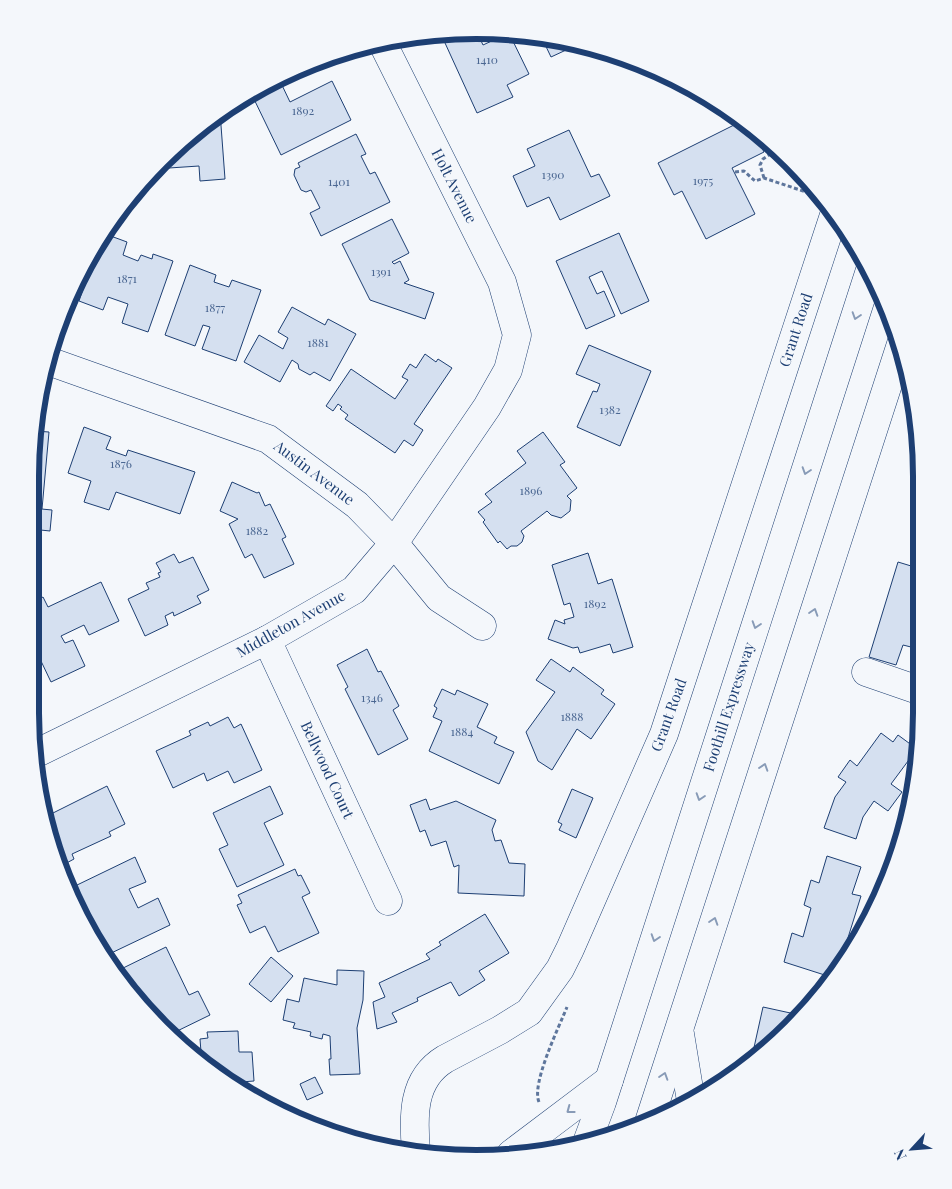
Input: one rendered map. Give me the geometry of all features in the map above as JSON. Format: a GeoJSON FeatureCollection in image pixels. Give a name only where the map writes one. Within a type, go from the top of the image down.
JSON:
{"type":"FeatureCollection","features":[{"type":"Feature","properties":{"kind":"main road","name":"Holt Avenue"},"geometry":{"type":"LineString","coordinates":[[385,48],[502,282],[517,335]]}},
{"type":"Feature","properties":{"kind":"main road","name":"Grant Road"},"geometry":{"type":"LineString","coordinates":[[416,1146],[417,1095],[427,1074],[445,1059],[500,1030],[529,1012],[560,969],[574,940],[664,734],[832,222]]}},
{"type":"Feature","properties":{"kind":"main road","name":"Foothill Expressway"},"geometry":{"type":"LineString","coordinates":[[590,1135],[609,1080],[867,280]]}},
{"type":"Feature","properties":{"kind":"main road","name":"Middleton Avenue"},"geometry":{"type":"LineString","coordinates":[[41,751],[267,640],[354,590],[394,544],[487,407],[508,370],[517,335]]}},
{"type":"Feature","properties":{"kind":"main road"},"geometry":{"type":"LineString","coordinates":[[652,1113],[897,358]]}},
{"type":"Feature","properties":{"kind":"main road","name":"Austin Avenue"},"geometry":{"type":"LineString","coordinates":[[54,363],[268,439],[357,505],[394,544],[439,598],[482,626]]}},
{"type":"Feature","properties":{"kind":"main road","name":"Bellwood Court"},"geometry":{"type":"LineString","coordinates":[[267,640],[388,901]]}},
{"type":"Feature","properties":{"kind":"main road"},"geometry":{"type":"LineString","coordinates":[[866,672],[913,688]]}},
{"type":"Feature","properties":{"kind":"main road"},"geometry":{"type":"LineString","coordinates":[[679,1030],[690,1095]]}},
{"type":"Feature","properties":{"kind":"main road"},"geometry":{"type":"LineString","coordinates":[[519,1148],[609,1080]]}},
{"type":"Feature","properties":{"kind":"path"},"geometry":{"type":"LineString","coordinates":[[764,178],[760,164],[763,158],[771,153]]}},
{"type":"Feature","properties":{"kind":"path"},"geometry":{"type":"LineString","coordinates":[[735,172],[744,171],[755,182],[764,178],[809,193]]}},
{"type":"Feature","properties":{"kind":"path"},"geometry":{"type":"LineString","coordinates":[[542,1110],[536,1096],[540,1076],[571,998]]}},
{"type":"Feature","properties":{"kind":"building"},"geometry":{"type":"Polygon","coordinates":[[[480,39],[483,45],[495,40],[513,41],[529,74],[507,85],[513,97],[477,113],[444,40],[480,39]]]}},
{"type":"Feature","properties":{"kind":"building"},"geometry":{"type":"Polygon","coordinates":[[[545,44],[568,49],[551,57],[545,44]]]}},
{"type":"Feature","properties":{"kind":"building"},"geometry":{"type":"Polygon","coordinates":[[[332,81],[351,120],[281,155],[254,99],[282,85],[290,102],[332,81]]]}},
{"type":"Feature","properties":{"kind":"building"},"geometry":{"type":"Polygon","coordinates":[[[221,121],[225,179],[200,181],[199,166],[166,168],[188,147],[221,121]]]}},
{"type":"Feature","properties":{"kind":"building"},"geometry":{"type":"Polygon","coordinates":[[[736,124],[760,144],[764,152],[732,168],[755,214],[706,239],[682,191],[674,195],[658,163],[736,124]]]}},
{"type":"Feature","properties":{"kind":"building"},"geometry":{"type":"Polygon","coordinates":[[[569,130],[591,177],[599,174],[610,196],[560,220],[549,197],[527,207],[513,176],[535,166],[527,149],[569,130]]]}},
{"type":"Feature","properties":{"kind":"building"},"geometry":{"type":"Polygon","coordinates":[[[356,134],[366,154],[361,156],[370,174],[375,172],[390,202],[321,236],[310,213],[320,208],[311,190],[306,192],[301,190],[294,175],[295,169],[300,167],[298,163],[356,134]]]}},
{"type":"Feature","properties":{"kind":"building"},"geometry":{"type":"Polygon","coordinates":[[[392,219],[409,253],[392,262],[394,264],[400,261],[409,280],[404,283],[434,293],[425,319],[370,300],[342,244],[392,219]]]}},
{"type":"Feature","properties":{"kind":"building"},"geometry":{"type":"Polygon","coordinates":[[[619,233],[649,301],[621,314],[602,271],[589,277],[597,294],[604,291],[615,316],[586,329],[556,261],[619,233]]]}},
{"type":"Feature","properties":{"kind":"building"},"geometry":{"type":"Polygon","coordinates":[[[110,236],[127,242],[123,255],[138,261],[141,255],[152,259],[153,254],[173,261],[148,332],[122,323],[128,304],[108,297],[103,310],[79,301],[88,276],[110,236]]]}},
{"type":"Feature","properties":{"kind":"building"},"geometry":{"type":"Polygon","coordinates":[[[190,265],[216,275],[214,282],[229,287],[232,280],[261,290],[236,361],[202,349],[210,327],[203,325],[195,346],[165,335],[190,265]]]}},
{"type":"Feature","properties":{"kind":"building"},"geometry":{"type":"Polygon","coordinates":[[[292,307],[325,325],[328,319],[356,334],[330,381],[314,372],[310,375],[299,369],[298,364],[292,360],[280,382],[244,362],[259,335],[283,349],[288,338],[278,332],[292,307]]]}},
{"type":"Feature","properties":{"kind":"building"},"geometry":{"type":"Polygon","coordinates":[[[589,345],[651,371],[620,446],[577,427],[593,391],[597,392],[600,384],[576,374],[589,345]]]}},
{"type":"Feature","properties":{"kind":"building"},"geometry":{"type":"Polygon","coordinates":[[[425,354],[436,362],[438,359],[452,368],[414,424],[423,430],[413,446],[404,440],[395,453],[345,419],[348,415],[340,409],[342,407],[338,404],[333,411],[326,406],[351,369],[395,399],[408,380],[402,377],[410,364],[416,368],[425,354]]]}},
{"type":"Feature","properties":{"kind":"building"},"geometry":{"type":"Polygon","coordinates":[[[84,427],[111,437],[106,449],[126,456],[128,450],[195,472],[180,514],[116,492],[109,510],[84,502],[91,481],[68,473],[84,427]]]}},
{"type":"Feature","properties":{"kind":"building"},"geometry":{"type":"Polygon","coordinates":[[[41,431],[49,432],[42,509],[39,509],[41,431]]]}},
{"type":"Feature","properties":{"kind":"building"},"geometry":{"type":"Polygon","coordinates":[[[543,432],[565,462],[560,465],[577,488],[567,496],[571,500],[570,511],[561,518],[551,515],[547,511],[521,531],[524,536],[522,542],[517,546],[511,546],[507,549],[500,541],[498,543],[483,522],[485,520],[478,512],[492,502],[485,494],[526,463],[517,451],[543,432]]]}},
{"type":"Feature","properties":{"kind":"building"},"geometry":{"type":"Polygon","coordinates":[[[232,482],[257,493],[259,492],[265,506],[270,504],[286,537],[282,539],[294,564],[264,578],[252,554],[245,558],[229,524],[238,519],[220,511],[232,482]]]}},
{"type":"Feature","properties":{"kind":"building"},"geometry":{"type":"Polygon","coordinates":[[[39,509],[52,510],[50,531],[39,530],[39,509]]]}},
{"type":"Feature","properties":{"kind":"building"},"geometry":{"type":"Polygon","coordinates":[[[588,553],[598,584],[612,579],[633,647],[613,653],[610,644],[580,653],[578,647],[573,648],[548,639],[555,620],[565,624],[564,620],[574,617],[570,603],[564,605],[552,565],[588,553]]]}},
{"type":"Feature","properties":{"kind":"building"},"geometry":{"type":"Polygon","coordinates":[[[174,554],[179,563],[193,557],[209,590],[197,596],[201,603],[174,616],[173,612],[165,616],[168,625],[145,636],[128,599],[149,589],[146,583],[160,577],[158,573],[161,572],[156,563],[174,554]]]}},
{"type":"Feature","properties":{"kind":"building"},"geometry":{"type":"Polygon","coordinates":[[[898,562],[913,567],[913,648],[903,645],[896,665],[869,657],[898,562]]]}},
{"type":"Feature","properties":{"kind":"building"},"geometry":{"type":"Polygon","coordinates":[[[101,582],[119,621],[89,635],[84,625],[61,636],[65,643],[73,640],[85,666],[51,682],[39,657],[39,599],[43,597],[48,607],[101,582]]]}},
{"type":"Feature","properties":{"kind":"building"},"geometry":{"type":"Polygon","coordinates":[[[367,649],[378,672],[381,671],[399,706],[393,710],[408,739],[378,755],[345,689],[348,687],[337,665],[367,649]]]}},
{"type":"Feature","properties":{"kind":"building"},"geometry":{"type":"Polygon","coordinates":[[[551,659],[570,672],[573,667],[604,690],[601,694],[615,704],[591,739],[577,729],[552,770],[538,761],[526,732],[555,692],[536,680],[551,659]]]}},
{"type":"Feature","properties":{"kind":"building"},"geometry":{"type":"Polygon","coordinates":[[[442,689],[455,695],[457,690],[488,704],[477,727],[497,737],[494,743],[514,752],[499,784],[429,751],[442,721],[433,717],[437,708],[434,706],[442,689]]]}},
{"type":"Feature","properties":{"kind":"building"},"geometry":{"type":"Polygon","coordinates":[[[228,717],[234,728],[241,724],[262,770],[234,783],[228,771],[207,781],[204,773],[173,788],[156,751],[191,735],[189,731],[208,722],[210,726],[228,717]]]}},
{"type":"Feature","properties":{"kind":"building"},"geometry":{"type":"Polygon","coordinates":[[[881,733],[893,742],[898,735],[912,745],[911,757],[891,784],[902,792],[888,811],[874,801],[863,817],[856,839],[824,828],[835,797],[846,782],[838,777],[850,760],[857,766],[881,733]]]}},
{"type":"Feature","properties":{"kind":"building"},"geometry":{"type":"Polygon","coordinates":[[[107,786],[125,824],[109,832],[111,836],[72,854],[74,859],[66,863],[51,814],[107,786]]]}},
{"type":"Feature","properties":{"kind":"building"},"geometry":{"type":"Polygon","coordinates":[[[270,786],[283,814],[264,823],[284,865],[237,887],[219,849],[228,845],[213,813],[270,786]]]}},
{"type":"Feature","properties":{"kind":"building"},"geometry":{"type":"Polygon","coordinates":[[[572,789],[593,798],[576,838],[559,830],[562,824],[558,822],[572,789]]]}},
{"type":"Feature","properties":{"kind":"building"},"geometry":{"type":"Polygon","coordinates":[[[426,799],[430,810],[456,801],[496,820],[492,830],[495,841],[501,840],[509,863],[525,864],[524,896],[458,893],[459,865],[454,867],[446,841],[431,846],[425,830],[420,832],[410,805],[426,799]]]}},
{"type":"Feature","properties":{"kind":"building"},"geometry":{"type":"Polygon","coordinates":[[[827,856],[861,867],[852,894],[861,896],[845,949],[826,975],[784,962],[792,933],[803,937],[811,908],[804,905],[811,880],[819,883],[827,856]]]}},
{"type":"Feature","properties":{"kind":"building"},"geometry":{"type":"Polygon","coordinates":[[[135,857],[146,882],[129,889],[138,908],[158,898],[170,925],[110,953],[97,932],[75,886],[135,857]]]}},
{"type":"Feature","properties":{"kind":"building"},"geometry":{"type":"Polygon","coordinates":[[[295,869],[298,876],[301,875],[310,893],[302,897],[319,933],[278,952],[265,926],[250,933],[237,905],[242,903],[238,895],[295,869]]]}},
{"type":"Feature","properties":{"kind":"building"},"geometry":{"type":"Polygon","coordinates":[[[485,914],[509,953],[479,971],[485,980],[459,996],[451,982],[417,998],[418,1001],[392,1013],[397,1022],[377,1029],[373,1002],[385,997],[379,983],[430,959],[426,954],[441,945],[439,942],[485,914]]]}},
{"type":"Feature","properties":{"kind":"building"},"geometry":{"type":"Polygon","coordinates":[[[166,947],[189,995],[198,991],[210,1015],[177,1031],[147,1001],[121,969],[166,947]]]}},
{"type":"Feature","properties":{"kind":"building"},"geometry":{"type":"Polygon","coordinates":[[[271,957],[293,976],[271,1002],[249,984],[271,957]]]}},
{"type":"Feature","properties":{"kind":"building"},"geometry":{"type":"Polygon","coordinates":[[[337,970],[364,971],[363,1000],[357,1028],[360,1074],[330,1075],[330,1036],[323,1034],[322,1039],[310,1036],[311,1032],[293,1028],[295,1023],[283,1020],[287,999],[299,1002],[304,978],[337,985],[337,970]]]}},
{"type":"Feature","properties":{"kind":"building"},"geometry":{"type":"Polygon","coordinates":[[[763,1007],[793,1014],[764,1042],[753,1051],[763,1007]]]}},
{"type":"Feature","properties":{"kind":"building"},"geometry":{"type":"Polygon","coordinates":[[[238,1031],[239,1052],[252,1052],[254,1081],[241,1082],[200,1052],[200,1039],[208,1038],[207,1032],[238,1031]]]}},
{"type":"Feature","properties":{"kind":"building"},"geometry":{"type":"Polygon","coordinates":[[[315,1077],[323,1093],[307,1100],[300,1084],[315,1077]]]}}]}
